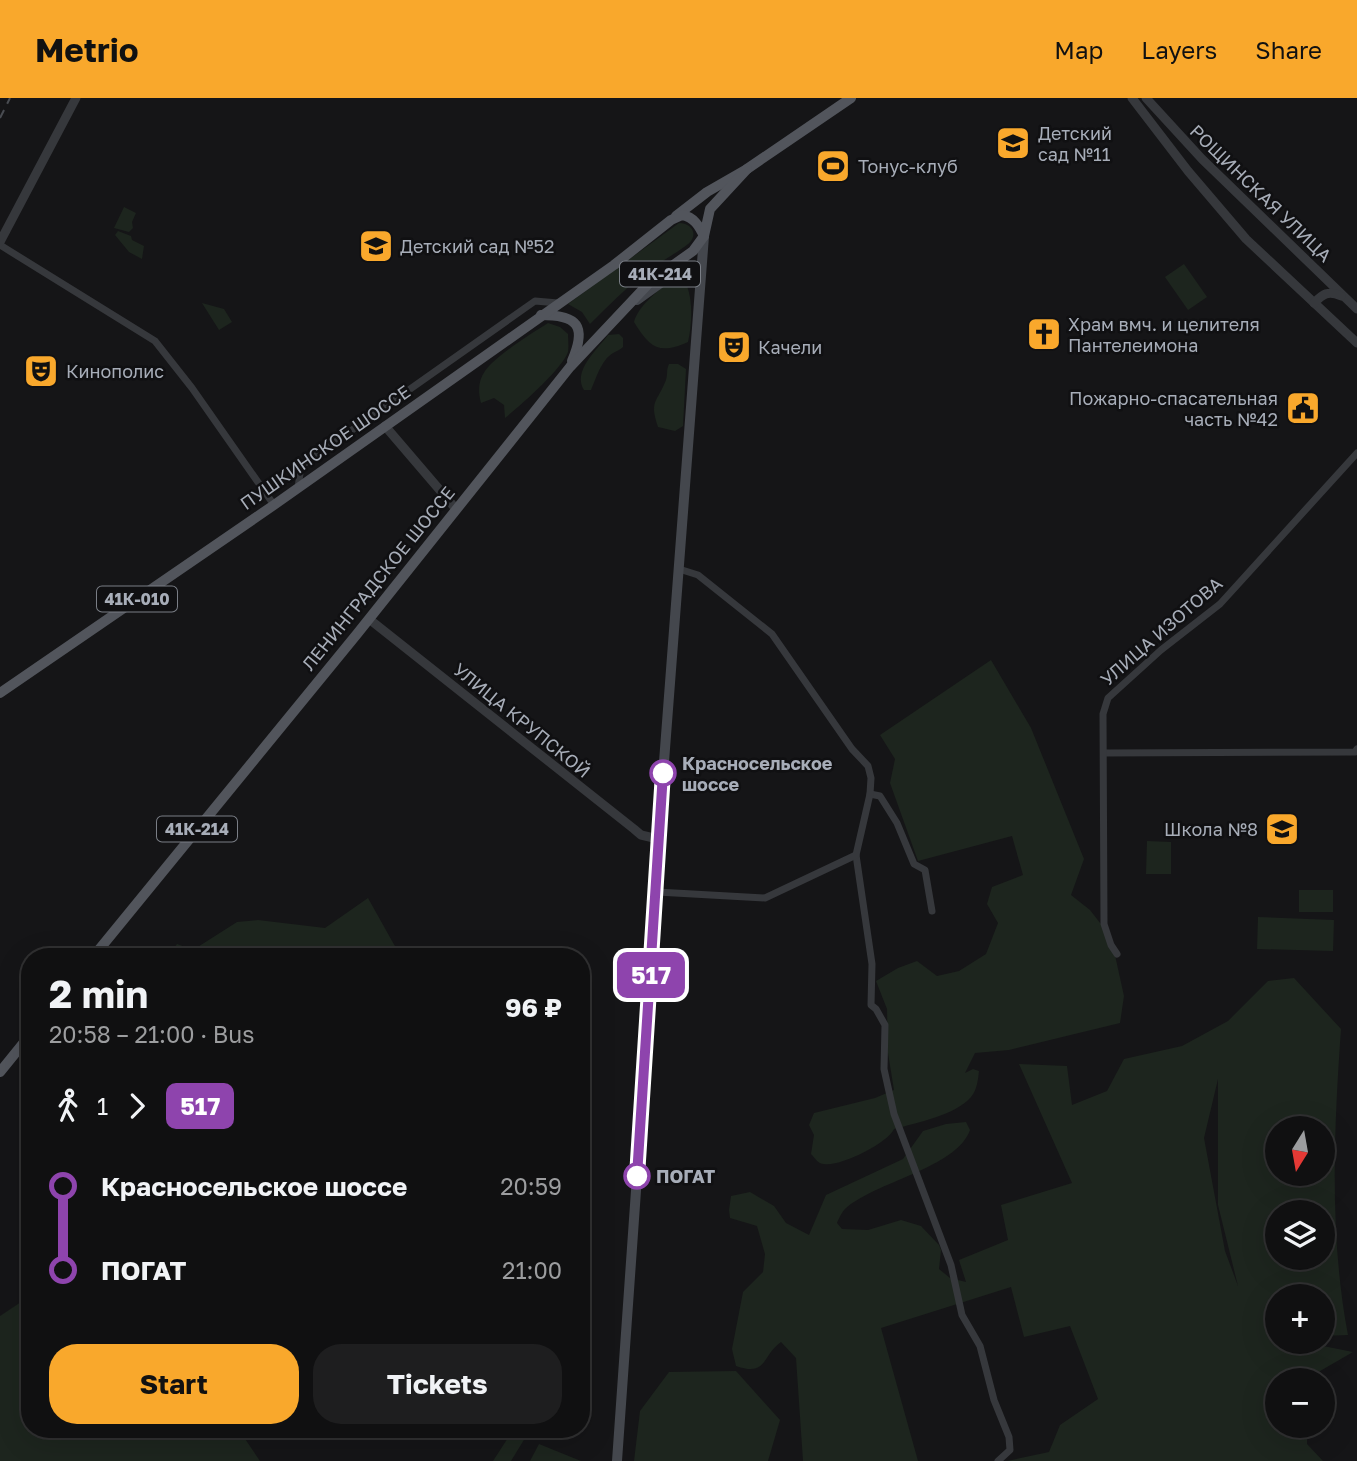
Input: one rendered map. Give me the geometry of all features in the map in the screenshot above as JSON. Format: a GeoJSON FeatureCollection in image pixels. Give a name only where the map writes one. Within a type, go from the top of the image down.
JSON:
{"type":"FeatureCollection","features":[{"type":"Feature","properties":{"kind":"main road"},"geometry":{"type":"LineString","coordinates":[[617,1461],[657,892],[658,839],[704,236],[710,209],[747,169],[851,98]]}},
{"type":"Feature","properties":{"kind":"main road","name":"ПУШКИНСКОЕ ШОССЕ"},"geometry":{"type":"LineString","coordinates":[[0,693],[299,488],[614,265],[708,192],[747,169]]}},
{"type":"Feature","properties":{"kind":"main road"},"geometry":{"type":"LineString","coordinates":[[668,222],[682,215],[689,216],[698,224],[704,236]]}},
{"type":"Feature","properties":{"kind":"main road","name":"ЛЕНИНГРАДСКОЕ ШОССЕ"},"geometry":{"type":"LineString","coordinates":[[100,948],[369,619],[570,367],[651,281],[693,251],[704,236]]}},
{"type":"Feature","properties":{"kind":"main road"},"geometry":{"type":"LineString","coordinates":[[618,314],[680,270],[688,271],[700,286]]}},
{"type":"Feature","properties":{"kind":"main road"},"geometry":{"type":"LineString","coordinates":[[541,315],[559,315],[573,320],[579,327],[581,336],[570,367]]}},
{"type":"Feature","properties":{"kind":"main road"},"geometry":{"type":"LineString","coordinates":[[0,1072],[21,1046]]}},
{"type":"Feature","properties":{"kind":"street"},"geometry":{"type":"LineString","coordinates":[[76,98],[0,244],[155,341],[192,388],[274,505]]}},
{"type":"Feature","properties":{"kind":"street","name":"РОЩИНСКАЯ УЛИЦА"},"geometry":{"type":"LineString","coordinates":[[1132,98],[1188,171],[1246,239],[1314,303],[1353,335],[1357,343]]}},
{"type":"Feature","properties":{"kind":"street","name":"РОЩИНСКАЯ УЛИЦА"},"geometry":{"type":"LineString","coordinates":[[1146,98],[1202,159],[1351,303],[1357,315]]}},
{"type":"Feature","properties":{"kind":"street"},"geometry":{"type":"LineString","coordinates":[[1188,171],[1202,159]]}},
{"type":"Feature","properties":{"kind":"street"},"geometry":{"type":"LineString","coordinates":[[1314,303],[1323,294],[1330,292],[1351,303]]}},
{"type":"Feature","properties":{"kind":"street"},"geometry":{"type":"LineString","coordinates":[[299,488],[301,466],[535,301],[558,303]]}},
{"type":"Feature","properties":{"kind":"street"},"geometry":{"type":"LineString","coordinates":[[385,426],[456,509]]}},
{"type":"Feature","properties":{"kind":"street","name":"УЛИЦА ИЗОТОВА"},"geometry":{"type":"LineString","coordinates":[[1117,954],[1104,923],[1103,714],[1108,698],[1161,650],[1220,604],[1357,453]]}},
{"type":"Feature","properties":{"kind":"street"},"geometry":{"type":"LineString","coordinates":[[679,569],[698,575],[772,634],[852,749],[868,766],[871,778],[870,794],[856,855],[872,964],[871,1005],[885,1024],[884,1069],[894,1114],[951,1265],[962,1315],[980,1346],[995,1400],[1009,1437],[1010,1450],[998,1461]]}},
{"type":"Feature","properties":{"kind":"street","name":"УЛИЦА КРУПСКОЙ"},"geometry":{"type":"LineString","coordinates":[[369,619],[641,835],[658,839]]}},
{"type":"Feature","properties":{"kind":"street"},"geometry":{"type":"LineString","coordinates":[[1104,753],[1354,752],[1357,749]]}},
{"type":"Feature","properties":{"kind":"street"},"geometry":{"type":"LineString","coordinates":[[870,794],[880,796],[897,822],[914,864],[925,870],[932,911]]}},
{"type":"Feature","properties":{"kind":"street"},"geometry":{"type":"LineString","coordinates":[[657,892],[765,898],[856,855]]}},
{"type":"Feature","properties":{"kind":"shaded area"},"geometry":{"type":"Polygon","coordinates":[[[124,207],[136,213],[132,222],[133,228],[129,232],[114,228],[124,207]]]}},
{"type":"Feature","properties":{"kind":"shaded area"},"geometry":{"type":"Polygon","coordinates":[[[679,223],[686,224],[693,231],[691,241],[646,272],[590,324],[582,312],[568,304],[679,223]]]}},
{"type":"Feature","properties":{"kind":"shaded area"},"geometry":{"type":"Polygon","coordinates":[[[118,231],[131,236],[132,240],[144,246],[142,259],[129,252],[115,235],[118,231]]]}},
{"type":"Feature","properties":{"kind":"shaded area"},"geometry":{"type":"Polygon","coordinates":[[[1184,264],[1207,297],[1188,310],[1165,277],[1184,264]]]}},
{"type":"Feature","properties":{"kind":"shaded area"},"geometry":{"type":"Polygon","coordinates":[[[669,282],[687,286],[691,306],[690,328],[688,342],[662,348],[650,343],[634,322],[643,306],[669,282]]]}},
{"type":"Feature","properties":{"kind":"shaded area"},"geometry":{"type":"Polygon","coordinates":[[[202,303],[224,309],[232,322],[219,330],[202,303]]]}},
{"type":"Feature","properties":{"kind":"shaded area"},"geometry":{"type":"Polygon","coordinates":[[[548,323],[560,327],[568,334],[568,352],[558,368],[505,418],[504,405],[494,398],[481,403],[480,383],[490,365],[514,345],[548,323]]]}},
{"type":"Feature","properties":{"kind":"shaded area"},"geometry":{"type":"Polygon","coordinates":[[[619,334],[623,338],[623,347],[605,360],[591,390],[584,390],[581,376],[587,361],[608,335],[619,334]]]}},
{"type":"Feature","properties":{"kind":"shaded area"},"geometry":{"type":"Polygon","coordinates":[[[669,364],[678,364],[686,369],[683,426],[675,431],[658,427],[654,412],[669,364]]]}},
{"type":"Feature","properties":{"kind":"shaded area"},"geometry":{"type":"Polygon","coordinates":[[[991,660],[1031,728],[1084,859],[1071,895],[1090,910],[1111,937],[1124,996],[1120,1023],[1009,1050],[975,1053],[965,1073],[973,1069],[979,1071],[976,1088],[956,1109],[935,1118],[894,1129],[883,1141],[852,1158],[822,1164],[811,1154],[814,1135],[809,1125],[814,1113],[875,1098],[894,1090],[888,1053],[887,1009],[876,981],[917,961],[937,976],[959,971],[986,954],[998,923],[987,904],[992,887],[1023,875],[1012,836],[918,861],[890,783],[895,759],[880,735],[991,660]]]}},
{"type":"Feature","properties":{"kind":"shaded area"},"geometry":{"type":"Polygon","coordinates":[[[1147,841],[1171,842],[1171,874],[1146,874],[1147,841]]]}},
{"type":"Feature","properties":{"kind":"shaded area"},"geometry":{"type":"Polygon","coordinates":[[[1299,890],[1333,890],[1333,912],[1299,912],[1299,890]]]}},
{"type":"Feature","properties":{"kind":"shaded area"},"geometry":{"type":"Polygon","coordinates":[[[368,898],[396,948],[196,948],[237,922],[258,920],[325,928],[368,898]]]}},
{"type":"Feature","properties":{"kind":"shaded area"},"geometry":{"type":"Polygon","coordinates":[[[1258,917],[1334,920],[1333,951],[1257,949],[1258,917]]]}},
{"type":"Feature","properties":{"kind":"shaded area"},"geometry":{"type":"Polygon","coordinates":[[[1294,978],[1341,1029],[1335,1143],[1335,1116],[1265,1116],[1265,1186],[1335,1186],[1335,1182],[1338,1259],[1348,1335],[1335,1336],[1335,1284],[1265,1284],[1265,1354],[1335,1354],[1335,1348],[1353,1352],[1325,1368],[1265,1368],[1265,1438],[1307,1438],[1307,1444],[1323,1461],[1007,1461],[1049,1452],[1060,1425],[1098,1399],[1070,1326],[1024,1337],[1011,1287],[881,1328],[918,1461],[803,1461],[796,1358],[781,1342],[759,1367],[746,1369],[736,1366],[732,1349],[743,1292],[763,1272],[765,1254],[757,1226],[730,1218],[731,1196],[750,1192],[774,1206],[786,1223],[809,1235],[826,1195],[903,1159],[923,1131],[946,1124],[966,1122],[970,1130],[962,1143],[949,1155],[858,1199],[845,1209],[837,1223],[842,1229],[868,1230],[901,1220],[921,1226],[939,1245],[939,1269],[950,1278],[966,1282],[959,1260],[1008,1240],[1001,1205],[1072,1183],[1019,1064],[1067,1066],[1072,1105],[1107,1091],[1124,1059],[1182,1046],[1228,1021],[1268,981],[1294,978]],[[1218,1079],[1204,1138],[1225,1251],[1238,1286],[1218,1205],[1218,1079]]]}},
{"type":"Feature","properties":{"kind":"shaded area"},"geometry":{"type":"Polygon","coordinates":[[[21,1302],[21,1438],[244,1438],[260,1461],[0,1461],[0,1316],[21,1302]]]}},
{"type":"Feature","properties":{"kind":"shaded area"},"geometry":{"type":"Polygon","coordinates":[[[736,1371],[780,1420],[768,1461],[634,1461],[640,1411],[669,1372],[736,1371]]]}},
{"type":"Feature","properties":{"kind":"shaded area"},"geometry":{"type":"Polygon","coordinates":[[[508,1438],[525,1438],[511,1461],[493,1461],[508,1438]]]}},
{"type":"Feature","properties":{"kind":"shaded area"},"geometry":{"type":"Polygon","coordinates":[[[539,1444],[581,1461],[530,1461],[539,1444]]]}},
{"type":"Feature","properties":{"kind":"railway"},"geometry":{"type":"LineString","coordinates":[[0,118],[10,98]]}},
{"type":"Feature","properties":{"kind":"bus line","name":"517"},"geometry":{"type":"LineString","coordinates":[[637,1176],[663,773]]}},
{"type":"Feature","properties":{"kind":"place","name":"Детский сад №11"},"geometry":{"type":"Point","coordinates":[1013,143]}},
{"type":"Feature","properties":{"kind":"place","name":"Тонус-клуб"},"geometry":{"type":"Point","coordinates":[833,166]}},
{"type":"Feature","properties":{"kind":"place","name":"Детский сад №52"},"geometry":{"type":"Point","coordinates":[376,246]}},
{"type":"Feature","properties":{"kind":"place","name":"Храм вмч. и целителя Пантелеимона"},"geometry":{"type":"Point","coordinates":[1044,334]}},
{"type":"Feature","properties":{"kind":"place","name":"Качели"},"geometry":{"type":"Point","coordinates":[734,347]}},
{"type":"Feature","properties":{"kind":"place","name":"Кинополис"},"geometry":{"type":"Point","coordinates":[41,371]}},
{"type":"Feature","properties":{"kind":"place","name":"Пожарно-спасательная часть №42"},"geometry":{"type":"Point","coordinates":[1303,408]}},
{"type":"Feature","properties":{"kind":"place","name":"Красносельское шоссе"},"geometry":{"type":"Point","coordinates":[663,773]}},
{"type":"Feature","properties":{"kind":"place","name":"Школа №8"},"geometry":{"type":"Point","coordinates":[1282,829]}},
{"type":"Feature","properties":{"kind":"place","name":"ПОГАТ"},"geometry":{"type":"Point","coordinates":[637,1176]}}]}
